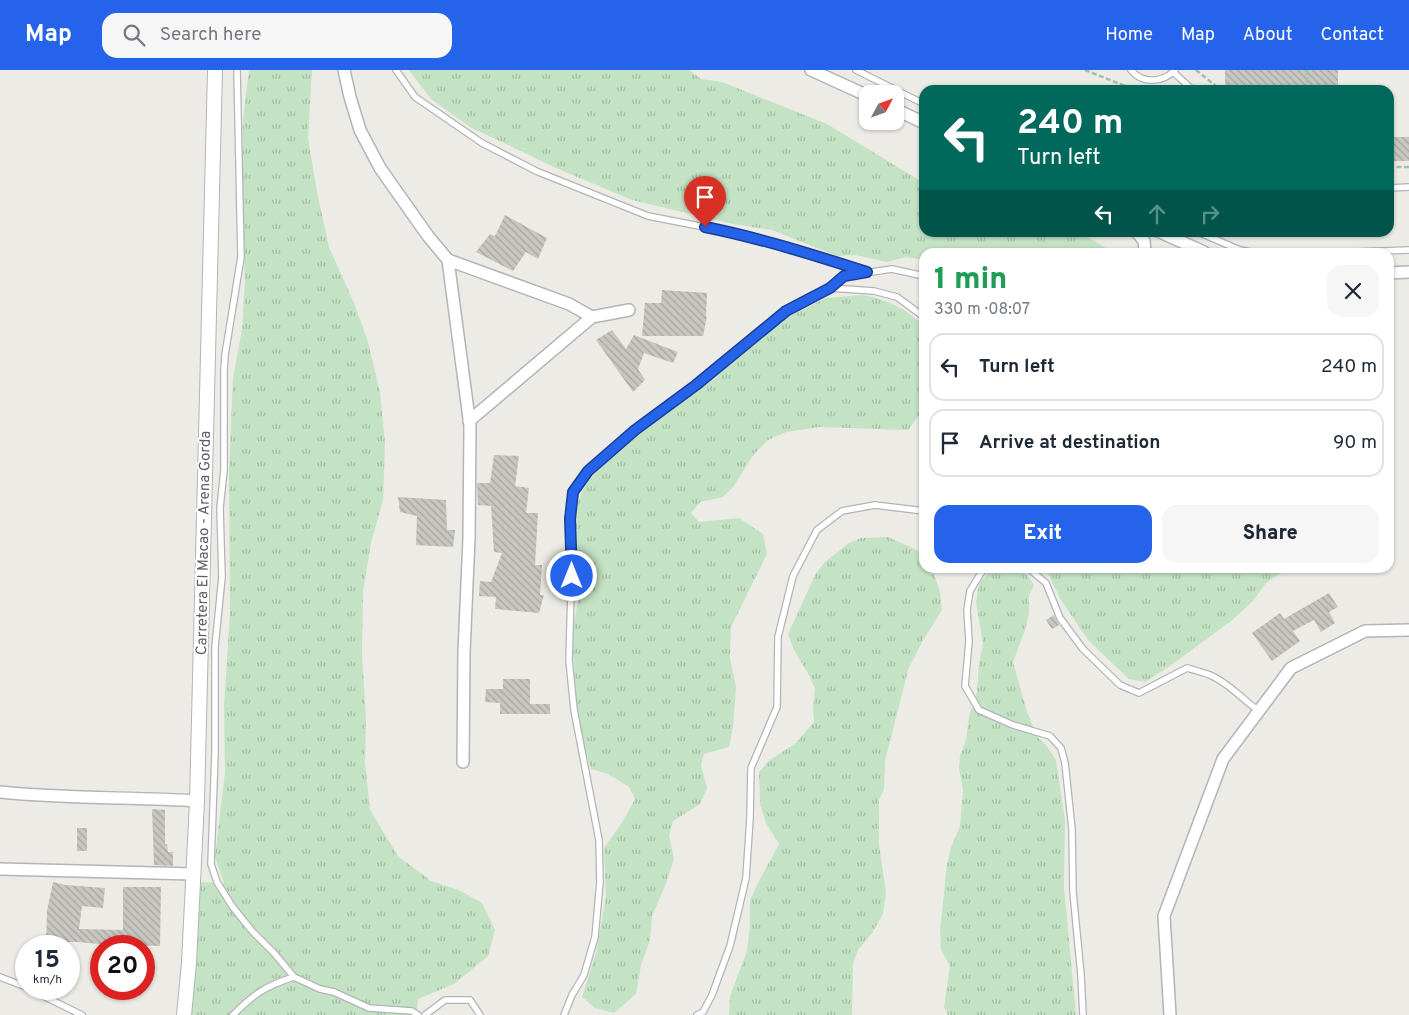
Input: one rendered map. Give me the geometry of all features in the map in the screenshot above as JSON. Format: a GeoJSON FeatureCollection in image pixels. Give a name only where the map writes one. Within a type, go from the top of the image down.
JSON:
{"type":"FeatureCollection","features":[{"type":"Feature","properties":{"kind":"street","name":"Carretera El Macao - Arena Gorda"},"geometry":{"type":"LineString","coordinates":[[184,1015],[189,963],[197,801],[215,70]]}},
{"type":"Feature","properties":{"kind":"street"},"geometry":{"type":"LineString","coordinates":[[344,70],[360,130],[380,168],[428,236],[448,260],[569,304],[592,317]]}},
{"type":"Feature","properties":{"kind":"street"},"geometry":{"type":"LineString","coordinates":[[811,70],[859,92]]}},
{"type":"Feature","properties":{"kind":"street"},"geometry":{"type":"LineString","coordinates":[[904,113],[919,120]]}},
{"type":"Feature","properties":{"kind":"street"},"geometry":{"type":"LineString","coordinates":[[1171,237],[1195,248]]}},
{"type":"Feature","properties":{"kind":"street"},"geometry":{"type":"LineString","coordinates":[[448,260],[469,421],[469,538],[464,652],[463,762]]}},
{"type":"Feature","properties":{"kind":"street"},"geometry":{"type":"LineString","coordinates":[[1394,273],[1409,272]]}},
{"type":"Feature","properties":{"kind":"street"},"geometry":{"type":"LineString","coordinates":[[469,421],[592,317],[629,310]]}},
{"type":"Feature","properties":{"kind":"street"},"geometry":{"type":"LineString","coordinates":[[1170,1015],[1164,916],[1223,759],[1291,668],[1365,631],[1409,630]]}},
{"type":"Feature","properties":{"kind":"street"},"geometry":{"type":"LineString","coordinates":[[0,792],[27,795],[197,801]]}},
{"type":"Feature","properties":{"kind":"street"},"geometry":{"type":"LineString","coordinates":[[0,870],[194,874]]}},
{"type":"Feature","properties":{"kind":"lane"},"geometry":{"type":"LineString","coordinates":[[238,70],[242,242],[224,371],[224,470],[220,508],[222,577],[215,647],[211,864],[217,882],[232,906],[294,977],[369,1008],[412,1011],[418,1015]]}},
{"type":"Feature","properties":{"kind":"lane"},"geometry":{"type":"LineString","coordinates":[[396,70],[415,97],[482,143],[536,170],[648,216],[724,231],[867,272]]}},
{"type":"Feature","properties":{"kind":"lane"},"geometry":{"type":"LineString","coordinates":[[856,70],[919,102]]}},
{"type":"Feature","properties":{"kind":"lane"},"geometry":{"type":"LineString","coordinates":[[1124,70],[1132,71],[1140,78],[1149,81],[1158,80],[1174,71],[1188,85]]}},
{"type":"Feature","properties":{"kind":"lane"},"geometry":{"type":"LineString","coordinates":[[1394,188],[1409,187]]}},
{"type":"Feature","properties":{"kind":"lane"},"geometry":{"type":"LineString","coordinates":[[1210,237],[1235,248]]}},
{"type":"Feature","properties":{"kind":"lane"},"geometry":{"type":"LineString","coordinates":[[1394,251],[1409,250]]}},
{"type":"Feature","properties":{"kind":"lane"},"geometry":{"type":"LineString","coordinates":[[564,1015],[572,995],[584,975],[595,937],[600,882],[599,840],[574,710],[569,660],[572,559],[570,519],[573,492],[588,471],[635,430],[696,385],[786,311],[830,288],[844,276],[892,269],[919,275]]}},
{"type":"Feature","properties":{"kind":"lane"},"geometry":{"type":"LineString","coordinates":[[830,288],[874,291],[897,297],[919,312]]}},
{"type":"Feature","properties":{"kind":"lane"},"geometry":{"type":"LineString","coordinates":[[698,1015],[703,1012],[712,995],[730,946],[746,878],[751,768],[777,707],[778,637],[793,576],[817,530],[842,511],[875,505],[919,510]]}},
{"type":"Feature","properties":{"kind":"lane"},"geometry":{"type":"LineString","coordinates":[[981,573],[970,591],[967,610],[969,641],[965,686],[979,710],[1050,736],[1061,748],[1065,763],[1072,829],[1073,892],[1083,1015]]}},
{"type":"Feature","properties":{"kind":"lane"},"geometry":{"type":"LineString","coordinates":[[1034,573],[1046,584],[1060,618],[1083,649],[1120,685],[1140,693],[1186,668],[1211,676],[1230,687],[1259,711]]}},
{"type":"Feature","properties":{"kind":"lane"},"geometry":{"type":"LineString","coordinates":[[0,977],[15,983]]}},
{"type":"Feature","properties":{"kind":"lane"},"geometry":{"type":"LineString","coordinates":[[234,1015],[251,997],[275,984],[294,977]]}},
{"type":"Feature","properties":{"kind":"lane"},"geometry":{"type":"LineString","coordinates":[[52,1000],[82,1015]]}},
{"type":"Feature","properties":{"kind":"lane"},"geometry":{"type":"LineString","coordinates":[[425,1015],[445,1000],[470,1000],[480,1015]]}},
{"type":"Feature","properties":{"kind":"path"},"geometry":{"type":"LineString","coordinates":[[1084,70],[1123,85]]}},
{"type":"Feature","properties":{"kind":"path"},"geometry":{"type":"LineString","coordinates":[[1196,70],[1215,85]]}},
{"type":"Feature","properties":{"kind":"path"},"geometry":{"type":"LineString","coordinates":[[1307,70],[1307,85]]}},
{"type":"Feature","properties":{"kind":"path"},"geometry":{"type":"LineString","coordinates":[[1394,167],[1409,167]]}},
{"type":"Feature","properties":{"kind":"green space"},"geometry":{"type":"Polygon","coordinates":[[[249,70],[312,70],[308,138],[317,192],[329,247],[354,303],[368,342],[380,392],[385,443],[383,500],[371,543],[363,592],[362,654],[366,719],[365,763],[370,810],[398,856],[431,881],[459,890],[482,903],[495,930],[488,956],[454,984],[418,999],[417,1015],[191,1015],[190,943],[201,882],[224,883],[215,857],[225,772],[224,706],[230,613],[229,471],[233,378],[242,330],[245,281],[242,180],[243,120],[249,70]]]}},
{"type":"Feature","properties":{"kind":"green space"},"geometry":{"type":"Polygon","coordinates":[[[409,70],[689,70],[701,79],[722,82],[827,124],[919,180],[919,237],[1088,237],[1106,248],[919,248],[919,259],[906,257],[887,262],[855,255],[837,256],[772,230],[733,224],[632,200],[556,168],[470,127],[431,99],[409,70]]]}},
{"type":"Feature","properties":{"kind":"green space"},"geometry":{"type":"Polygon","coordinates":[[[863,295],[880,299],[904,310],[919,322],[919,416],[908,430],[819,427],[786,432],[768,440],[754,454],[733,487],[723,497],[700,502],[691,513],[699,522],[739,518],[763,534],[767,554],[731,627],[730,658],[736,687],[733,727],[729,747],[704,754],[701,765],[707,788],[700,804],[673,821],[669,836],[674,859],[652,916],[650,940],[641,965],[636,994],[614,1013],[595,1008],[582,997],[596,953],[606,897],[604,848],[623,821],[635,799],[629,787],[608,774],[591,769],[578,726],[572,635],[579,594],[576,539],[573,525],[576,505],[587,482],[630,438],[716,378],[745,345],[774,324],[826,298],[863,295]]]}},
{"type":"Feature","properties":{"kind":"green space"},"geometry":{"type":"Polygon","coordinates":[[[888,537],[919,552],[919,573],[934,573],[940,592],[942,610],[923,640],[908,670],[885,761],[884,789],[879,800],[879,844],[886,893],[883,914],[872,933],[858,950],[853,963],[852,1015],[729,1015],[730,996],[747,951],[750,926],[750,900],[779,844],[766,823],[760,804],[759,772],[770,760],[796,743],[814,722],[815,689],[794,650],[788,634],[816,573],[825,562],[849,543],[861,538],[888,537]]]}},
{"type":"Feature","properties":{"kind":"green space"},"geometry":{"type":"Polygon","coordinates":[[[988,573],[1025,573],[1034,585],[1029,596],[1029,613],[1025,630],[1013,662],[1027,712],[1038,738],[1046,745],[1056,760],[1065,820],[1064,887],[1076,1015],[948,1015],[944,1007],[950,966],[941,950],[940,931],[947,864],[960,826],[963,790],[959,768],[960,756],[966,740],[969,717],[977,692],[983,644],[976,602],[979,584],[988,573]]]}},
{"type":"Feature","properties":{"kind":"green space"},"geometry":{"type":"Polygon","coordinates":[[[1048,573],[1281,573],[1266,583],[1252,602],[1231,621],[1145,682],[1129,679],[1088,640],[1061,600],[1048,573]]]}},
{"type":"Feature","properties":{"kind":"building"},"geometry":{"type":"Polygon","coordinates":[[[1225,70],[1338,70],[1338,85],[1225,85],[1225,70]]]}},
{"type":"Feature","properties":{"kind":"building"},"geometry":{"type":"Polygon","coordinates":[[[1394,137],[1409,137],[1409,161],[1394,161],[1394,137]]]}},
{"type":"Feature","properties":{"kind":"building"},"geometry":{"type":"Polygon","coordinates":[[[505,215],[547,238],[538,259],[526,252],[513,271],[476,252],[490,234],[495,236],[505,215]]]}},
{"type":"Feature","properties":{"kind":"building"},"geometry":{"type":"Polygon","coordinates":[[[662,290],[707,293],[707,316],[703,336],[642,336],[645,303],[661,303],[662,290]]]}},
{"type":"Feature","properties":{"kind":"building"},"geometry":{"type":"Polygon","coordinates":[[[612,330],[626,349],[634,335],[678,352],[673,363],[644,353],[638,369],[645,380],[633,392],[596,340],[612,330]]]}},
{"type":"Feature","properties":{"kind":"building"},"geometry":{"type":"Polygon","coordinates":[[[494,455],[519,456],[515,486],[529,488],[526,513],[538,513],[535,565],[542,565],[540,595],[544,595],[539,613],[495,609],[496,597],[479,596],[480,581],[491,582],[502,553],[494,552],[491,506],[478,505],[477,483],[490,483],[494,455]]]}},
{"type":"Feature","properties":{"kind":"building"},"geometry":{"type":"Polygon","coordinates":[[[398,497],[446,500],[447,530],[455,530],[453,547],[416,545],[417,516],[400,512],[398,497]]]}},
{"type":"Feature","properties":{"kind":"building"},"geometry":{"type":"Polygon","coordinates":[[[1329,593],[1338,607],[1329,612],[1335,623],[1321,632],[1314,620],[1293,631],[1300,641],[1272,661],[1252,633],[1280,613],[1284,619],[1329,593]]]}},
{"type":"Feature","properties":{"kind":"building"},"geometry":{"type":"Polygon","coordinates":[[[1054,615],[1059,625],[1052,629],[1046,620],[1054,615]]]}},
{"type":"Feature","properties":{"kind":"building"},"geometry":{"type":"Polygon","coordinates":[[[503,679],[530,679],[530,704],[550,704],[550,714],[500,714],[500,703],[485,702],[486,689],[503,689],[503,679]]]}},
{"type":"Feature","properties":{"kind":"building"},"geometry":{"type":"Polygon","coordinates":[[[152,809],[165,810],[165,844],[167,844],[168,852],[173,852],[173,866],[154,865],[152,809]]]}},
{"type":"Feature","properties":{"kind":"building"},"geometry":{"type":"Polygon","coordinates":[[[77,828],[87,828],[87,851],[77,851],[77,828]]]}},
{"type":"Feature","properties":{"kind":"building"},"geometry":{"type":"Polygon","coordinates":[[[53,882],[65,885],[105,888],[103,908],[82,906],[79,929],[123,930],[123,887],[161,887],[160,946],[155,946],[155,935],[90,935],[90,943],[80,942],[80,935],[46,935],[47,911],[53,882]]]}},
{"type":"Feature","properties":{"kind":"route"},"geometry":{"type":"LineString","coordinates":[[572,576],[570,519],[573,492],[588,471],[635,430],[696,385],[786,311],[830,288],[844,276],[867,272],[705,227]]}}]}
